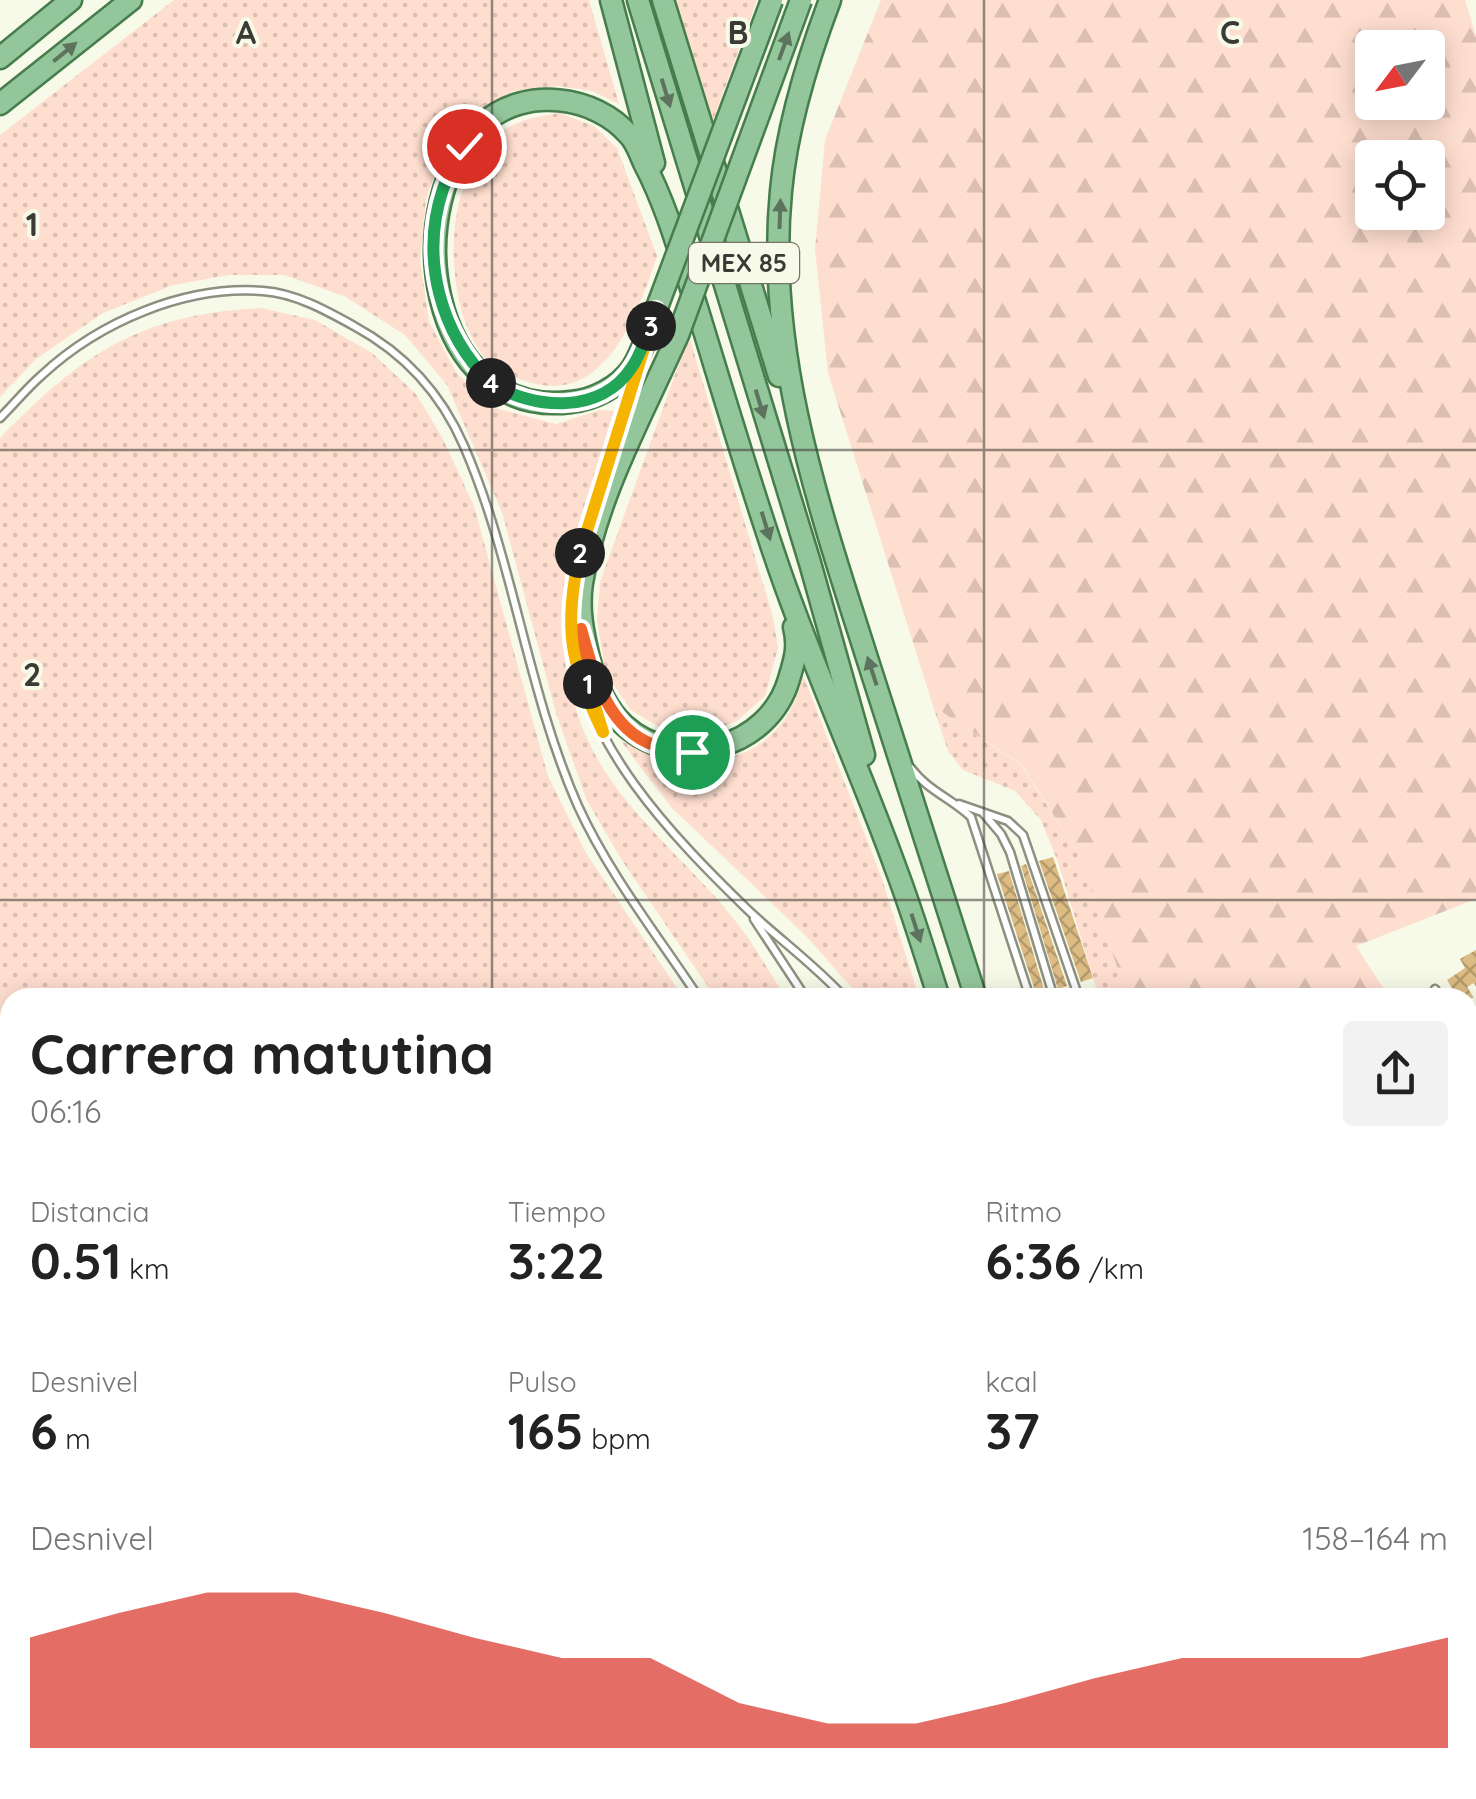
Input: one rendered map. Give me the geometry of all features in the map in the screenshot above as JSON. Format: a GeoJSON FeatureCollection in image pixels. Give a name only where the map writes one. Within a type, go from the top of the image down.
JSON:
{"type":"FeatureCollection","features":[{"type":"Feature","properties":{"kind":"main road"},"geometry":{"type":"LineString","coordinates":[[0,47],[70,0]]}},
{"type":"Feature","properties":{"kind":"main road"},"geometry":{"type":"LineString","coordinates":[[0,58],[70,0]]}},
{"type":"Feature","properties":{"kind":"main road"},"geometry":{"type":"LineString","coordinates":[[0,104],[130,0]]}},
{"type":"Feature","properties":{"kind":"main road"},"geometry":{"type":"LineString","coordinates":[[610,0],[663,199],[780,572],[896,869]]}},
{"type":"Feature","properties":{"kind":"main road"},"geometry":{"type":"LineString","coordinates":[[638,0],[810,563],[896,869],[936,988]]}},
{"type":"Feature","properties":{"kind":"main road","name":"MEX 85"},"geometry":{"type":"LineString","coordinates":[[663,0],[812,484]]}},
{"type":"Feature","properties":{"kind":"main road"},"geometry":{"type":"LineString","coordinates":[[663,199],[630,135],[597,110],[560,98],[520,104],[487,120],[464,146],[443,190],[436,235],[435,271],[453,337],[473,365],[493,384],[514,396],[545,405],[577,402],[603,393],[631,369],[772,0]]}},
{"type":"Feature","properties":{"kind":"main road"},"geometry":{"type":"LineString","coordinates":[[780,572],[798,647],[787,688],[764,724],[730,744],[692,752],[651,744],[621,723],[596,683],[581,629],[582,586],[604,503],[678,335],[800,0]]}},
{"type":"Feature","properties":{"kind":"main road"},"geometry":{"type":"LineString","coordinates":[[830,0],[812,47],[792,122],[780,190],[782,337],[812,484],[973,988]]}},
{"type":"Feature","properties":{"kind":"lane"},"geometry":{"type":"LineString","coordinates":[[0,418],[44,373],[107,328],[158,306],[206,294],[265,291],[319,306],[387,344],[433,389],[464,445],[490,520],[552,736],[579,808],[615,872],[693,988]]}},
{"type":"Feature","properties":{"kind":"lane"},"geometry":{"type":"LineString","coordinates":[[656,310],[587,523],[570,598],[573,654],[583,691],[603,732],[651,807],[748,909],[836,988]]}},
{"type":"Feature","properties":{"kind":"lane"},"geometry":{"type":"LineString","coordinates":[[581,629],[588,685],[603,732]]}},
{"type":"Feature","properties":{"kind":"lane"},"geometry":{"type":"LineString","coordinates":[[890,729],[918,777],[957,804],[979,832],[1027,988]]}},
{"type":"Feature","properties":{"kind":"lane"},"geometry":{"type":"LineString","coordinates":[[957,804],[1008,821],[1022,835],[1076,988]]}},
{"type":"Feature","properties":{"kind":"lane"},"geometry":{"type":"LineString","coordinates":[[983,812],[1010,852],[1051,988]]}},
{"type":"Feature","properties":{"kind":"lane"},"geometry":{"type":"LineString","coordinates":[[748,909],[799,988]]}},
{"type":"Feature","properties":{"kind":"green space"},"geometry":{"type":"Polygon","coordinates":[[[174,0],[589,0],[619,104],[592,91],[559,86],[514,91],[476,113],[445,147],[426,199],[420,260],[429,322],[457,374],[498,409],[556,424],[600,410],[616,411],[605,459],[566,577],[562,626],[572,697],[589,742],[613,783],[725,908],[780,988],[709,988],[623,862],[587,801],[556,713],[502,512],[447,385],[405,335],[344,296],[284,275],[229,275],[173,285],[103,313],[36,359],[0,397],[0,135],[174,0]]]}},
{"type":"Feature","properties":{"kind":"green space"},"geometry":{"type":"Polygon","coordinates":[[[674,0],[757,0],[712,123],[674,0]]]}},
{"type":"Feature","properties":{"kind":"green space"},"geometry":{"type":"Polygon","coordinates":[[[881,0],[1465,0],[1476,36],[1476,899],[1356,946],[1383,988],[1124,988],[1081,858],[1022,765],[933,706],[828,373],[815,249],[825,140],[881,0]]]}},
{"type":"Feature","properties":{"kind":"green space"},"geometry":{"type":"Polygon","coordinates":[[[559,113],[594,126],[617,148],[657,256],[640,302],[616,348],[580,380],[558,386],[519,379],[485,358],[460,306],[454,241],[467,178],[481,152],[515,124],[559,113]]]}},
{"type":"Feature","properties":{"kind":"green space"},"geometry":{"type":"Polygon","coordinates":[[[261,308],[315,320],[372,353],[416,394],[442,437],[474,506],[548,776],[586,853],[677,988],[0,988],[0,438],[58,383],[116,344],[181,319],[261,308]]]}},
{"type":"Feature","properties":{"kind":"green space"},"geometry":{"type":"Polygon","coordinates":[[[689,336],[773,617],[778,648],[765,696],[737,721],[703,735],[667,732],[631,710],[606,674],[597,621],[600,582],[689,336]]]}},
{"type":"Feature","properties":{"kind":"green space"},"geometry":{"type":"Polygon","coordinates":[[[803,675],[881,876],[916,988],[852,988],[806,936],[671,807],[620,740],[677,760],[732,757],[756,746],[777,729],[793,706],[803,675]]]}},
{"type":"Feature","properties":{"kind":"green space"},"geometry":{"type":"Polygon","coordinates":[[[933,706],[1021,765],[1081,858],[1124,988],[1096,988],[1058,862],[1041,820],[1015,791],[963,770],[948,751],[933,706]]]}},
{"type":"Feature","properties":{"kind":"building"},"geometry":{"type":"Polygon","coordinates":[[[1053,857],[1093,978],[1081,982],[1039,861],[1053,857]]]}},
{"type":"Feature","properties":{"kind":"building"},"geometry":{"type":"Polygon","coordinates":[[[1026,864],[1067,986],[1058,988],[1021,866],[1026,864]]]}},
{"type":"Feature","properties":{"kind":"building"},"geometry":{"type":"Polygon","coordinates":[[[1009,871],[1044,988],[1034,988],[997,874],[1009,871]]]}},
{"type":"Feature","properties":{"kind":"building"},"geometry":{"type":"Polygon","coordinates":[[[1476,950],[1476,987],[1474,983],[1468,988],[1452,988],[1447,980],[1465,968],[1460,959],[1476,950]]]}},
{"type":"Feature","properties":{"kind":"route"},"geometry":{"type":"LineString","coordinates":[[464,146],[443,190],[435,271],[453,337],[493,384],[514,396],[545,405],[577,402],[603,393],[631,369],[656,310],[587,523],[570,598],[573,654],[583,691],[603,732],[588,685],[581,629],[596,683],[621,723],[651,744],[692,752]]}}]}
